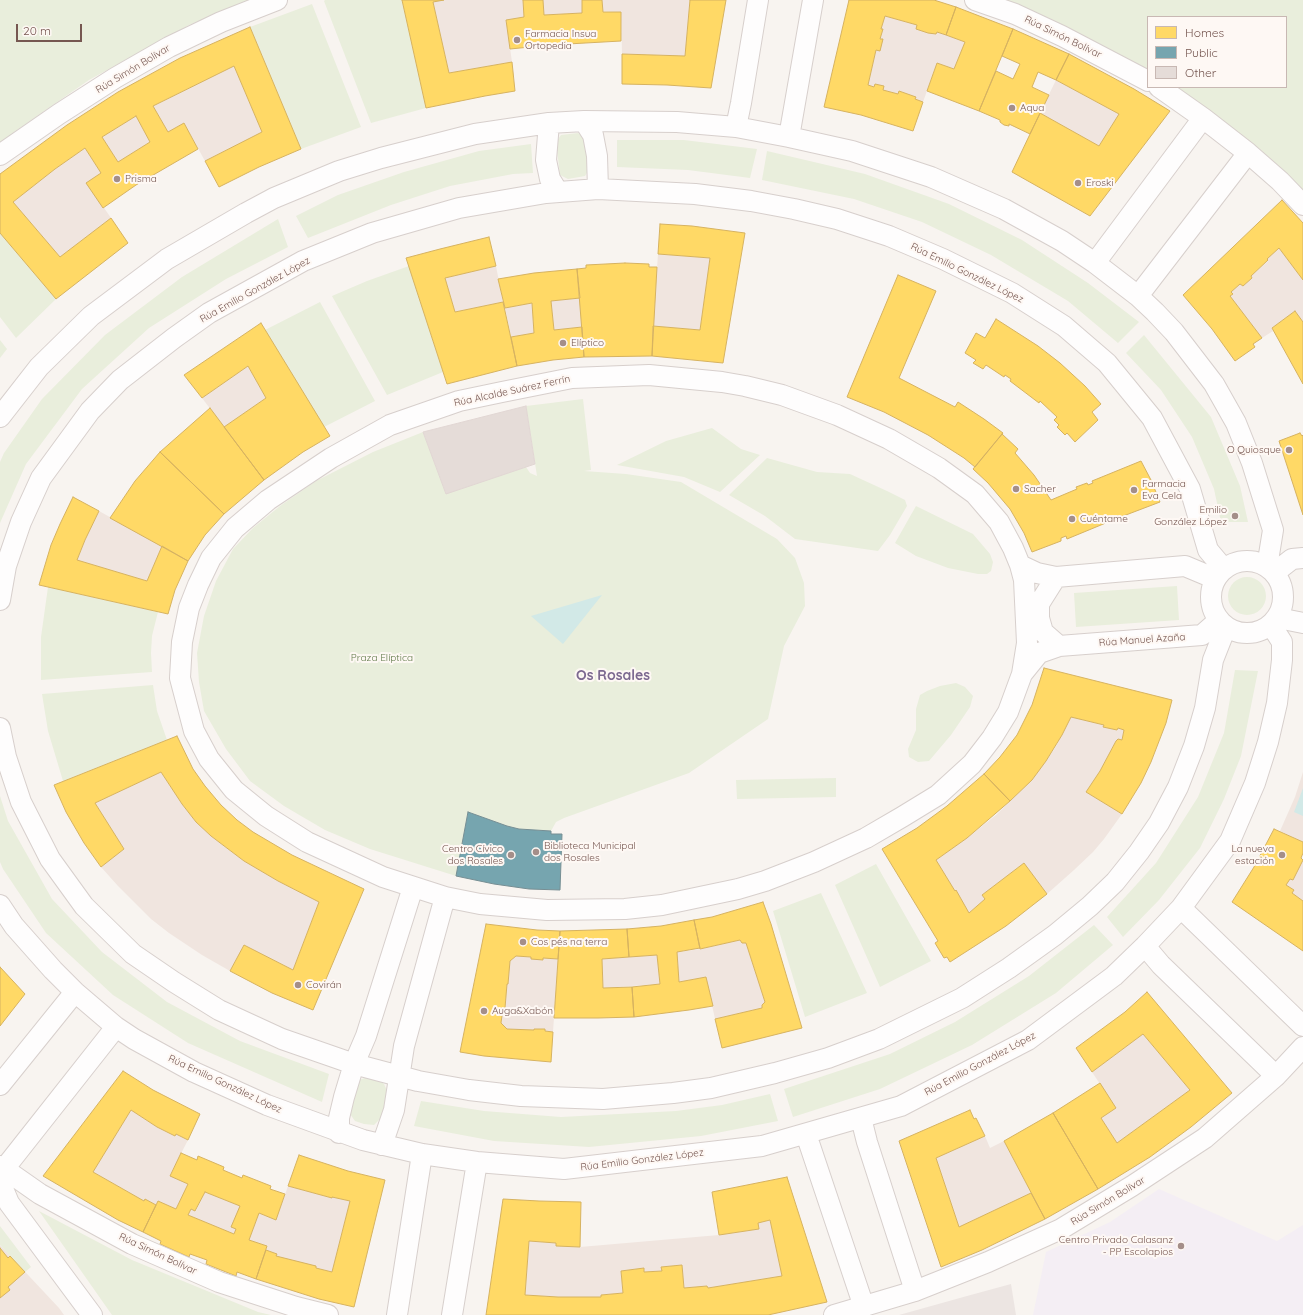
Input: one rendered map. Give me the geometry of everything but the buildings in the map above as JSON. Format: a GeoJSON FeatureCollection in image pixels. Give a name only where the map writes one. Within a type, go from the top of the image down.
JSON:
{"type":"FeatureCollection","features":[{"type":"Feature","properties":{"kind":"street","name":"Rúa Simón Bolívar"},"geometry":{"type":"LineString","coordinates":[[0,155],[59,114],[115,78],[169,47],[221,22],[276,0]]}},
{"type":"Feature","properties":{"kind":"street"},"geometry":{"type":"LineString","coordinates":[[736,127],[758,0]]}},
{"type":"Feature","properties":{"kind":"street"},"geometry":{"type":"LineString","coordinates":[[789,136],[813,0]]}},
{"type":"Feature","properties":{"kind":"street","name":"Rúa Simón Bolívar"},"geometry":{"type":"LineString","coordinates":[[975,0],[1015,14],[1062,36],[1147,80]]}},
{"type":"Feature","properties":{"kind":"street"},"geometry":{"type":"LineString","coordinates":[[1160,88],[1203,118],[1248,153],[1280,181],[1303,205]]}},
{"type":"Feature","properties":{"kind":"street"},"geometry":{"type":"LineString","coordinates":[[1095,263],[1203,118]]}},
{"type":"Feature","properties":{"kind":"street"},"geometry":{"type":"LineString","coordinates":[[584,121],[593,134],[597,156],[598,189]]}},
{"type":"Feature","properties":{"kind":"street"},"geometry":{"type":"LineString","coordinates":[[0,417],[39,367],[91,316],[167,259],[274,198],[339,170],[475,134],[549,123],[584,121],[677,122],[736,127],[789,136],[852,151],[931,177],[1004,209],[1062,241],[1095,263],[1138,296],[1174,332],[1214,384],[1236,423],[1252,463],[1273,530],[1271,570]]}},
{"type":"Feature","properties":{"kind":"street"},"geometry":{"type":"LineString","coordinates":[[549,123],[546,160],[550,180],[558,192]]}},
{"type":"Feature","properties":{"kind":"street"},"geometry":{"type":"LineString","coordinates":[[1138,296],[1248,153]]}},
{"type":"Feature","properties":{"kind":"street","name":"Rúa Emilio González López"},"geometry":{"type":"LineString","coordinates":[[0,600],[6,566],[21,522],[41,478],[90,410],[120,380],[209,313],[303,261],[372,233],[459,208],[546,193],[598,189],[695,194],[751,201],[830,217],[889,236],[942,259],[1012,293],[1064,326],[1107,363],[1152,418],[1190,489],[1208,550],[1220,574]]}},
{"type":"Feature","properties":{"kind":"street","name":"Rúa Alcalde Suárez Ferrín"},"geometry":{"type":"LineString","coordinates":[[649,375],[722,382],[745,386],[782,395],[837,415],[889,439],[939,468],[975,494],[999,522],[1014,548],[1020,565],[1024,588],[1027,643],[1022,674],[1008,712],[992,738],[972,764],[938,795],[860,841],[800,868],[738,889],[700,898],[662,906],[625,909],[547,910],[480,904],[445,897],[383,877],[307,842],[266,816],[234,790],[209,759],[194,731],[180,678],[182,642],[190,608],[198,584],[211,558],[235,528],[268,500],[331,458],[390,425],[459,401],[572,378],[649,375]]}},
{"type":"Feature","properties":{"kind":"street"},"geometry":{"type":"LineString","coordinates":[[1271,570],[1292,559],[1303,558]]}},
{"type":"Feature","properties":{"kind":"street"},"geometry":{"type":"LineString","coordinates":[[1246,561],[1258,562],[1271,570],[1280,581],[1283,590],[1283,605],[1274,621],[1263,630],[1253,633],[1234,631],[1223,623],[1214,613],[1211,601],[1212,590],[1220,574],[1234,563],[1246,561]]}},
{"type":"Feature","properties":{"kind":"street"},"geometry":{"type":"LineString","coordinates":[[1020,565],[1037,573],[1056,577],[1185,566],[1220,574]]}},
{"type":"Feature","properties":{"kind":"street"},"geometry":{"type":"LineString","coordinates":[[1056,577],[1039,604],[1039,618],[1043,632],[1059,646]]}},
{"type":"Feature","properties":{"kind":"street"},"geometry":{"type":"LineString","coordinates":[[1274,621],[1303,623]]}},
{"type":"Feature","properties":{"kind":"street","name":"Rúa Emilio González López"},"geometry":{"type":"LineString","coordinates":[[0,905],[14,926],[53,970],[75,992],[116,1027],[194,1072],[267,1105],[339,1133],[422,1154],[477,1162],[564,1169],[762,1146],[902,1106],[1028,1040],[1114,976],[1145,946],[1181,908],[1230,841],[1255,783],[1266,749],[1277,703],[1282,660],[1282,642],[1274,621]]}},
{"type":"Feature","properties":{"kind":"street"},"geometry":{"type":"LineString","coordinates":[[0,728],[6,756],[21,802],[50,858],[84,906],[133,954],[219,1010],[282,1039],[354,1064],[418,1081],[462,1089],[521,1096],[603,1099],[673,1093],[711,1088],[775,1073],[828,1058],[880,1039],[962,998],[1029,954],[1090,906],[1115,882],[1143,847],[1159,823],[1178,787],[1194,746],[1205,708],[1213,660],[1223,623]]}},
{"type":"Feature","properties":{"kind":"street","name":"Rúa Manuel Azaña"},"geometry":{"type":"LineString","coordinates":[[1022,674],[1039,653],[1059,646],[1202,635],[1223,623]]}},
{"type":"Feature","properties":{"kind":"street"},"geometry":{"type":"LineString","coordinates":[[339,1133],[339,1118],[354,1064],[366,1036],[414,887]]}},
{"type":"Feature","properties":{"kind":"street"},"geometry":{"type":"LineString","coordinates":[[382,1145],[394,1110],[404,1046],[445,897]]}},
{"type":"Feature","properties":{"kind":"street"},"geometry":{"type":"LineString","coordinates":[[1181,908],[1303,1026]]}},
{"type":"Feature","properties":{"kind":"street"},"geometry":{"type":"LineString","coordinates":[[1145,946],[1161,965],[1276,1076]]}},
{"type":"Feature","properties":{"kind":"street"},"geometry":{"type":"LineString","coordinates":[[0,1085],[75,992]]}},
{"type":"Feature","properties":{"kind":"street"},"geometry":{"type":"LineString","coordinates":[[92,1315],[8,1203],[1,1184],[2,1167],[116,1027]]}},
{"type":"Feature","properties":{"kind":"street","name":"Rúa Simón Bolívar"},"geometry":{"type":"LineString","coordinates":[[834,1315],[915,1291],[988,1262],[1061,1229],[1132,1186],[1205,1138],[1276,1076],[1303,1047]]}},
{"type":"Feature","properties":{"kind":"street"},"geometry":{"type":"LineString","coordinates":[[861,1118],[867,1142],[915,1291]]}},
{"type":"Feature","properties":{"kind":"street"},"geometry":{"type":"LineString","coordinates":[[806,1134],[864,1307]]}},
{"type":"Feature","properties":{"kind":"street"},"geometry":{"type":"LineString","coordinates":[[397,1315],[422,1154]]}},
{"type":"Feature","properties":{"kind":"street"},"geometry":{"type":"LineString","coordinates":[[452,1315],[477,1162]]}},
{"type":"Feature","properties":{"kind":"street","name":"Rúa Simón Bolívar"},"geometry":{"type":"LineString","coordinates":[[2,1167],[40,1194],[132,1244],[219,1282],[296,1307],[328,1315]]}},
{"type":"Feature","properties":{"kind":"shaded area"},"geometry":{"type":"Polygon","coordinates":[[[444,0],[523,0],[524,17],[506,20],[512,62],[449,73],[433,2],[444,0]]]}},
{"type":"Feature","properties":{"kind":"shaded area"},"geometry":{"type":"Polygon","coordinates":[[[543,0],[582,0],[582,13],[544,15],[543,0]]]}},
{"type":"Feature","properties":{"kind":"shaded area"},"geometry":{"type":"Polygon","coordinates":[[[602,0],[690,0],[685,56],[622,54],[621,12],[603,11],[602,0]]]}},
{"type":"Feature","properties":{"kind":"shaded area"},"geometry":{"type":"Polygon","coordinates":[[[885,16],[917,25],[916,29],[936,34],[937,32],[965,42],[954,69],[937,63],[923,102],[915,99],[916,97],[899,91],[898,94],[883,90],[884,86],[875,84],[874,87],[868,85],[876,50],[882,39],[880,39],[883,29],[881,29],[885,16]]]}},
{"type":"Feature","properties":{"kind":"shaded area"},"geometry":{"type":"Polygon","coordinates":[[[234,66],[262,132],[205,161],[184,123],[168,132],[153,106],[234,66]]]}},
{"type":"Feature","properties":{"kind":"shaded area"},"geometry":{"type":"Polygon","coordinates":[[[1056,80],[1119,114],[1099,146],[1040,113],[1056,80]]]}},
{"type":"Feature","properties":{"kind":"shaded area"},"geometry":{"type":"Polygon","coordinates":[[[136,116],[150,142],[118,162],[102,137],[136,116]]]}},
{"type":"Feature","properties":{"kind":"shaded area"},"geometry":{"type":"Polygon","coordinates":[[[85,148],[101,173],[87,183],[111,218],[60,257],[13,202],[55,169],[85,148]]]}},
{"type":"Feature","properties":{"kind":"shaded area"},"geometry":{"type":"Polygon","coordinates":[[[1279,248],[1303,280],[1303,322],[1295,311],[1272,328],[1273,331],[1262,338],[1230,296],[1233,294],[1231,292],[1240,284],[1243,286],[1252,278],[1251,276],[1268,261],[1267,259],[1279,248]]]}},
{"type":"Feature","properties":{"kind":"shaded area"},"geometry":{"type":"Polygon","coordinates":[[[658,254],[710,258],[700,330],[653,326],[658,254]]]}},
{"type":"Feature","properties":{"kind":"shaded area"},"geometry":{"type":"Polygon","coordinates":[[[496,266],[503,302],[455,312],[445,278],[496,266]]]}},
{"type":"Feature","properties":{"kind":"shaded area"},"geometry":{"type":"Polygon","coordinates":[[[580,298],[582,327],[554,330],[551,301],[580,298]]]}},
{"type":"Feature","properties":{"kind":"shaded area"},"geometry":{"type":"Polygon","coordinates":[[[532,303],[534,333],[511,337],[505,308],[532,303]]]}},
{"type":"Feature","properties":{"kind":"shaded area"},"geometry":{"type":"Polygon","coordinates":[[[248,366],[266,398],[224,427],[202,398],[248,366]]]}},
{"type":"Feature","properties":{"kind":"shaded area"},"geometry":{"type":"Polygon","coordinates":[[[99,511],[162,546],[147,581],[77,560],[99,511]]]}},
{"type":"Feature","properties":{"kind":"shaded area"},"geometry":{"type":"Polygon","coordinates":[[[1071,717],[1104,725],[1103,727],[1124,730],[1122,740],[1118,739],[1116,741],[1100,771],[1086,792],[1122,814],[1093,852],[1047,894],[1024,863],[982,895],[985,899],[969,913],[936,860],[996,815],[1032,780],[1055,748],[1071,717]]]}},
{"type":"Feature","properties":{"kind":"shaded area"},"geometry":{"type":"Polygon","coordinates":[[[161,772],[196,822],[211,836],[244,861],[278,881],[319,902],[293,970],[244,945],[230,971],[202,955],[151,919],[101,867],[124,849],[95,803],[161,772]]]}},
{"type":"Feature","properties":{"kind":"shaded area"},"geometry":{"type":"Polygon","coordinates":[[[1303,772],[1303,842],[1280,831],[1295,797],[1303,772]]]}},
{"type":"Feature","properties":{"kind":"shaded area"},"geometry":{"type":"Polygon","coordinates":[[[1303,860],[1303,901],[1292,893],[1294,890],[1286,885],[1290,879],[1293,880],[1303,860]]]}},
{"type":"Feature","properties":{"kind":"shaded area"},"geometry":{"type":"Polygon","coordinates":[[[740,940],[742,943],[746,943],[765,1002],[762,1005],[762,1008],[715,1019],[706,977],[679,982],[677,952],[701,949],[740,940]]]}},
{"type":"Feature","properties":{"kind":"shaded area"},"geometry":{"type":"Polygon","coordinates":[[[657,955],[660,984],[603,988],[602,959],[657,955]]]}},
{"type":"Feature","properties":{"kind":"shaded area"},"geometry":{"type":"Polygon","coordinates":[[[516,956],[531,957],[543,960],[543,958],[558,959],[553,1032],[545,1031],[545,1029],[507,1029],[501,1023],[503,1008],[505,1008],[510,961],[516,956]]]}},
{"type":"Feature","properties":{"kind":"shaded area"},"geometry":{"type":"Polygon","coordinates":[[[1143,1034],[1190,1090],[1117,1143],[1101,1118],[1116,1108],[1092,1072],[1143,1034]]]}},
{"type":"Feature","properties":{"kind":"shaded area"},"geometry":{"type":"Polygon","coordinates":[[[131,1110],[157,1127],[175,1136],[176,1134],[188,1140],[170,1175],[188,1184],[176,1209],[158,1201],[156,1205],[145,1199],[144,1201],[93,1172],[131,1110]]]}},
{"type":"Feature","properties":{"kind":"shaded area"},"geometry":{"type":"Polygon","coordinates":[[[985,1136],[990,1148],[1004,1141],[1031,1193],[959,1227],[936,1158],[985,1136]]]}},
{"type":"Feature","properties":{"kind":"shaded area"},"geometry":{"type":"Polygon","coordinates":[[[288,1186],[332,1198],[350,1201],[332,1272],[276,1256],[276,1254],[266,1250],[267,1246],[249,1240],[259,1213],[276,1220],[288,1186]]]}},
{"type":"Feature","properties":{"kind":"shaded area","name":"Centro Privado Calasanz - PP Escolapios"},"geometry":{"type":"Polygon","coordinates":[[[1159,1189],[1277,1241],[1303,1225],[1303,1315],[1033,1315],[1046,1252],[1110,1222],[1159,1189]]]}},
{"type":"Feature","properties":{"kind":"shaded area"},"geometry":{"type":"Polygon","coordinates":[[[205,1192],[240,1206],[234,1234],[188,1215],[191,1209],[196,1211],[205,1192]]]}},
{"type":"Feature","properties":{"kind":"shaded area"},"geometry":{"type":"Polygon","coordinates":[[[770,1220],[782,1276],[708,1288],[707,1286],[684,1288],[682,1265],[661,1267],[662,1271],[644,1272],[644,1268],[621,1271],[623,1293],[601,1295],[601,1297],[525,1295],[529,1241],[556,1243],[556,1246],[580,1247],[719,1235],[759,1229],[758,1223],[770,1220]]]}},
{"type":"Feature","properties":{"kind":"shaded area"},"geometry":{"type":"Polygon","coordinates":[[[0,1245],[59,1308],[64,1315],[0,1315],[0,1245]]]}},
{"type":"Feature","properties":{"kind":"shaded area"},"geometry":{"type":"Polygon","coordinates":[[[1011,1284],[1016,1315],[899,1315],[967,1296],[1011,1284]]]}},
{"type":"Feature","properties":{"kind":"green space"},"geometry":{"type":"Polygon","coordinates":[[[0,0],[249,0],[189,25],[89,80],[14,132],[0,145],[0,0]]]}},
{"type":"Feature","properties":{"kind":"green space"},"geometry":{"type":"Polygon","coordinates":[[[402,0],[426,108],[371,123],[324,1],[402,0]]]}},
{"type":"Feature","properties":{"kind":"green space"},"geometry":{"type":"Polygon","coordinates":[[[999,0],[1303,0],[1303,194],[1261,150],[1174,88],[1287,88],[1287,16],[1147,16],[1147,72],[999,0]]]}},
{"type":"Feature","properties":{"kind":"green space"},"geometry":{"type":"Polygon","coordinates":[[[312,4],[361,127],[301,149],[250,27],[312,4]]]}},
{"type":"Feature","properties":{"kind":"green space"},"geometry":{"type":"Polygon","coordinates":[[[578,133],[585,138],[590,168],[585,176],[568,179],[560,175],[556,142],[561,135],[578,133]]]}},
{"type":"Feature","properties":{"kind":"green space"},"geometry":{"type":"Polygon","coordinates":[[[617,140],[684,140],[757,149],[750,178],[688,170],[617,167],[617,140]]]}},
{"type":"Feature","properties":{"kind":"green space"},"geometry":{"type":"Polygon","coordinates":[[[531,144],[533,173],[513,174],[450,186],[391,205],[308,238],[296,216],[338,195],[404,172],[479,151],[531,144]]]}},
{"type":"Feature","properties":{"kind":"green space"},"geometry":{"type":"Polygon","coordinates":[[[767,151],[865,174],[949,204],[1022,240],[1088,283],[1139,322],[1118,343],[1068,301],[991,255],[922,222],[854,199],[762,180],[767,151]]]}},
{"type":"Feature","properties":{"kind":"green space"},"geometry":{"type":"Polygon","coordinates":[[[278,219],[288,247],[226,279],[149,328],[82,389],[26,464],[0,523],[0,462],[4,453],[42,399],[105,335],[182,277],[278,219]]]}},
{"type":"Feature","properties":{"kind":"green space"},"geometry":{"type":"Polygon","coordinates":[[[0,233],[56,299],[16,338],[0,317],[0,233]]]}},
{"type":"Feature","properties":{"kind":"green space"},"geometry":{"type":"Polygon","coordinates":[[[409,266],[443,372],[387,395],[332,296],[367,281],[409,266]]]}},
{"type":"Feature","properties":{"kind":"green space"},"geometry":{"type":"Polygon","coordinates":[[[320,302],[375,401],[324,427],[265,330],[320,302]]]}},
{"type":"Feature","properties":{"kind":"green space"},"geometry":{"type":"Polygon","coordinates":[[[1144,335],[1211,417],[1240,486],[1248,522],[1221,522],[1214,489],[1192,437],[1161,390],[1126,353],[1144,335]]]}},
{"type":"Feature","properties":{"kind":"green space"},"geometry":{"type":"Polygon","coordinates":[[[0,340],[7,349],[0,358],[0,340]]]}},
{"type":"Feature","properties":{"kind":"green space","name":"Praza Elíptica"},"geometry":{"type":"Polygon","coordinates":[[[583,399],[591,470],[584,471],[626,474],[681,482],[777,539],[795,558],[804,583],[805,606],[784,646],[768,719],[689,773],[564,818],[556,822],[551,831],[519,829],[468,812],[456,876],[370,849],[325,830],[284,806],[250,781],[226,749],[204,711],[199,682],[197,653],[204,616],[216,581],[233,549],[253,528],[280,506],[316,481],[373,452],[423,432],[446,493],[526,467],[530,473],[537,476],[526,406],[583,399]]]}},
{"type":"Feature","properties":{"kind":"green space"},"geometry":{"type":"Polygon","coordinates":[[[712,428],[741,449],[760,455],[720,492],[684,477],[617,465],[666,441],[712,428]]]}},
{"type":"Feature","properties":{"kind":"green space"},"geometry":{"type":"Polygon","coordinates":[[[767,458],[817,472],[850,474],[905,500],[907,506],[890,535],[878,551],[795,539],[765,516],[729,495],[767,458]]]}},
{"type":"Feature","properties":{"kind":"green space"},"geometry":{"type":"Polygon","coordinates":[[[916,506],[973,534],[990,554],[993,562],[991,571],[987,574],[978,574],[948,568],[916,556],[895,543],[916,506]]]}},
{"type":"Feature","properties":{"kind":"green space"},"geometry":{"type":"Polygon","coordinates":[[[1243,577],[1251,577],[1261,582],[1265,589],[1265,603],[1261,610],[1251,615],[1243,615],[1233,610],[1231,607],[1228,600],[1228,592],[1233,582],[1236,580],[1243,577]]]}},
{"type":"Feature","properties":{"kind":"green space"},"geometry":{"type":"Polygon","coordinates":[[[1177,586],[1179,620],[1076,627],[1074,593],[1177,586]]]}},
{"type":"Feature","properties":{"kind":"green space"},"geometry":{"type":"Polygon","coordinates":[[[48,587],[158,612],[152,636],[152,672],[41,680],[41,637],[48,587]]]}},
{"type":"Feature","properties":{"kind":"green space"},"geometry":{"type":"Polygon","coordinates":[[[1235,670],[1258,671],[1241,756],[1224,799],[1200,848],[1159,900],[1123,937],[1107,917],[1156,863],[1198,797],[1224,733],[1235,670]]]}},
{"type":"Feature","properties":{"kind":"green space"},"geometry":{"type":"Polygon","coordinates":[[[956,683],[965,687],[973,696],[970,707],[951,735],[929,761],[918,762],[909,757],[908,749],[916,730],[916,709],[920,695],[940,686],[956,683]]]}},
{"type":"Feature","properties":{"kind":"green space"},"geometry":{"type":"Polygon","coordinates":[[[153,685],[157,711],[167,740],[63,781],[48,731],[42,694],[153,685]]]}},
{"type":"Feature","properties":{"kind":"green space"},"geometry":{"type":"Polygon","coordinates":[[[836,778],[836,797],[737,799],[736,780],[836,778]]]}},
{"type":"Feature","properties":{"kind":"green space"},"geometry":{"type":"Polygon","coordinates":[[[0,796],[8,821],[52,899],[102,952],[167,1002],[240,1041],[329,1074],[322,1102],[188,1043],[113,995],[46,933],[3,869],[0,862],[0,796]]]}},
{"type":"Feature","properties":{"kind":"green space"},"geometry":{"type":"Polygon","coordinates":[[[876,864],[931,961],[880,987],[835,885],[876,864]]]}},
{"type":"Feature","properties":{"kind":"green space"},"geometry":{"type":"Polygon","coordinates":[[[821,893],[867,993],[805,1017],[773,911],[821,893]]]}},
{"type":"Feature","properties":{"kind":"green space"},"geometry":{"type":"Polygon","coordinates":[[[1094,925],[1113,945],[1056,993],[972,1045],[880,1089],[793,1117],[784,1089],[890,1054],[955,1022],[1029,976],[1094,925]]]}},
{"type":"Feature","properties":{"kind":"green space"},"geometry":{"type":"Polygon","coordinates":[[[368,1077],[377,1078],[384,1084],[388,1093],[381,1118],[374,1125],[355,1121],[350,1114],[351,1104],[359,1080],[368,1077]]]}},
{"type":"Feature","properties":{"kind":"green space"},"geometry":{"type":"Polygon","coordinates":[[[770,1094],[778,1121],[701,1136],[589,1147],[494,1141],[414,1126],[421,1101],[484,1111],[561,1117],[676,1111],[722,1105],[770,1094]]]}},
{"type":"Feature","properties":{"kind":"green space"},"geometry":{"type":"Polygon","coordinates":[[[39,1211],[132,1260],[258,1312],[271,1315],[112,1315],[39,1211]]]}},
{"type":"Feature","properties":{"kind":"green space"},"geometry":{"type":"Polygon","coordinates":[[[0,1226],[31,1267],[25,1272],[0,1245],[0,1226]]]}},
{"type":"Feature","properties":{"kind":"water"},"geometry":{"type":"Polygon","coordinates":[[[602,595],[563,644],[531,616],[602,595]]]}},
{"type":"Feature","properties":{"kind":"water"},"geometry":{"type":"Polygon","coordinates":[[[1303,788],[1303,816],[1294,812],[1303,788]]]}},
{"type":"Feature","properties":{"kind":"place","name":"Farmacia Insua Ortopedia"},"geometry":{"type":"Point","coordinates":[517,40]}},
{"type":"Feature","properties":{"kind":"place","name":"Aqua"},"geometry":{"type":"Point","coordinates":[1012,108]}},
{"type":"Feature","properties":{"kind":"place","name":"Prisma"},"geometry":{"type":"Point","coordinates":[117,179]}},
{"type":"Feature","properties":{"kind":"place","name":"Eroski"},"geometry":{"type":"Point","coordinates":[1078,183]}},
{"type":"Feature","properties":{"kind":"place","name":"Elíptico"},"geometry":{"type":"Point","coordinates":[563,343]}},
{"type":"Feature","properties":{"kind":"place","name":"O Quiosque"},"geometry":{"type":"Point","coordinates":[1289,450]}},
{"type":"Feature","properties":{"kind":"place","name":"Sacher"},"geometry":{"type":"Point","coordinates":[1016,489]}},
{"type":"Feature","properties":{"kind":"place","name":"Farmacia Eva Cela"},"geometry":{"type":"Point","coordinates":[1134,490]}},
{"type":"Feature","properties":{"kind":"place","name":"Emilio González López"},"geometry":{"type":"Point","coordinates":[1235,516]}},
{"type":"Feature","properties":{"kind":"place","name":"Cuéntame"},"geometry":{"type":"Point","coordinates":[1072,519]}},
{"type":"Feature","properties":{"kind":"place","name":"Biblioteca Municipal dos Rosales"},"geometry":{"type":"Point","coordinates":[536,852]}},
{"type":"Feature","properties":{"kind":"place","name":"Centro Cívico dos Rosales"},"geometry":{"type":"Point","coordinates":[511,855]}},
{"type":"Feature","properties":{"kind":"place","name":"La nueva estación"},"geometry":{"type":"Point","coordinates":[1282,855]}},
{"type":"Feature","properties":{"kind":"place","name":"Cos pés na terra"},"geometry":{"type":"Point","coordinates":[523,942]}},
{"type":"Feature","properties":{"kind":"place","name":"Covirán"},"geometry":{"type":"Point","coordinates":[298,985]}},
{"type":"Feature","properties":{"kind":"place","name":"Auga&Xabón"},"geometry":{"type":"Point","coordinates":[484,1011]}},
{"type":"Feature","properties":{"kind":"place","name":"Centro Privado Calasanz - PP Escolapios"},"geometry":{"type":"Point","coordinates":[1181,1246]}},
{"type":"Feature","properties":{"kind":"district","name":"Os Rosales"},"geometry":{"type":"Point","coordinates":[613,676]}}]}
